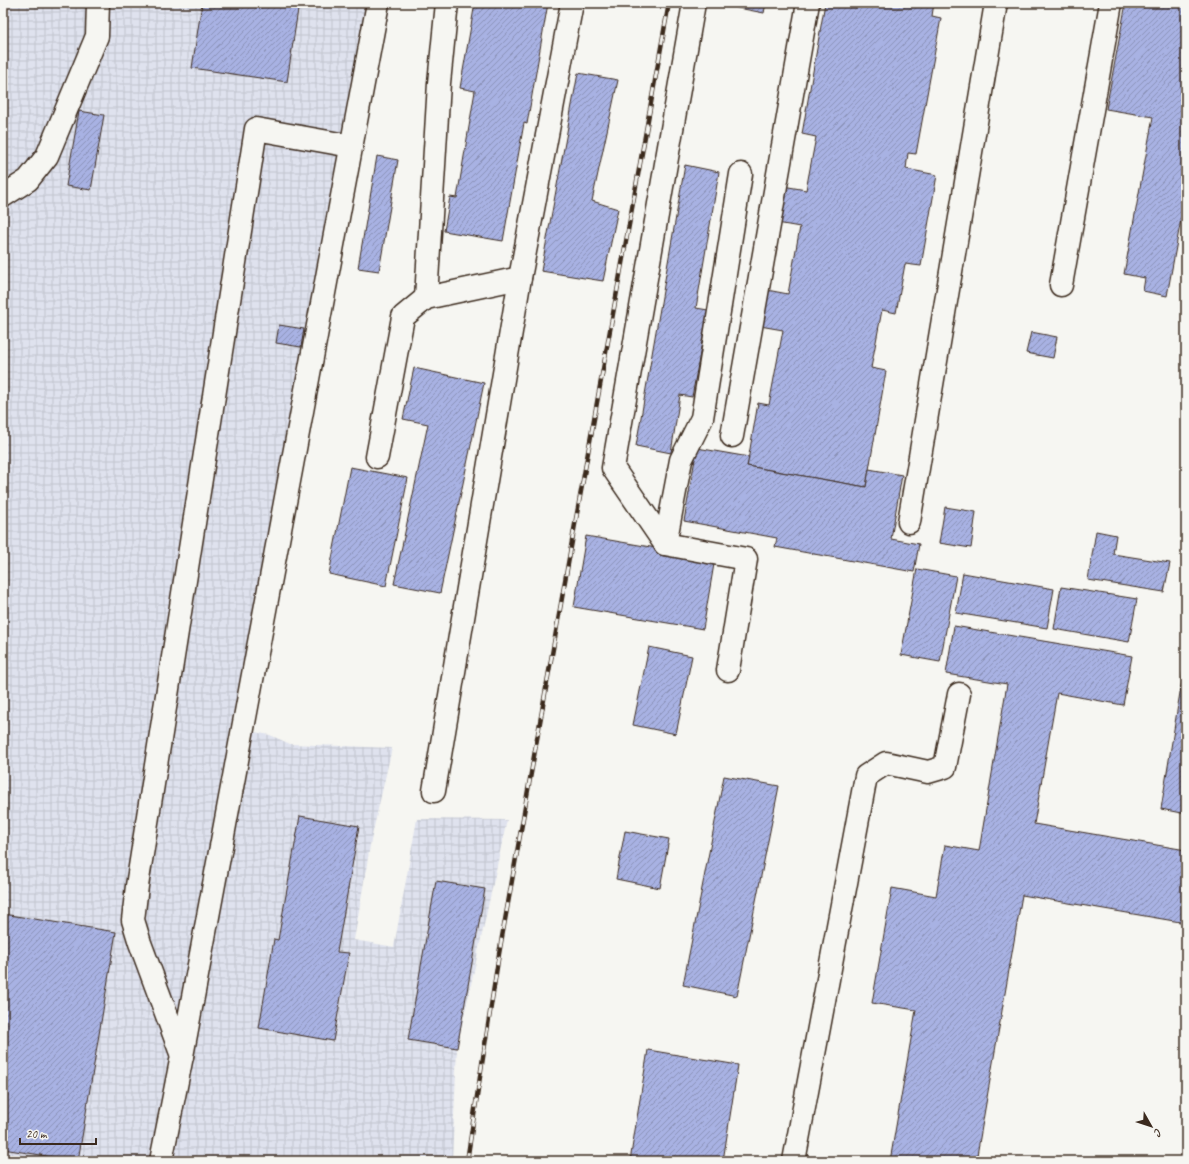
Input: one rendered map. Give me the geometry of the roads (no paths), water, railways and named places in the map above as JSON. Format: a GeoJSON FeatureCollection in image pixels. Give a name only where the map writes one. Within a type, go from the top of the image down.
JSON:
{"type":"FeatureCollection","features":[{"type":"Feature","properties":{"kind":"lane"},"geometry":{"type":"LineString","coordinates":[[3,196],[28,180],[47,156],[97,36],[98,3]]}},
{"type":"Feature","properties":{"kind":"lane"},"geometry":{"type":"LineString","coordinates":[[161,1161],[182,1056],[378,3]]}},
{"type":"Feature","properties":{"kind":"lane"},"geometry":{"type":"LineString","coordinates":[[426,298],[439,83],[447,3]]}},
{"type":"Feature","properties":{"kind":"lane"},"geometry":{"type":"LineString","coordinates":[[434,791],[520,278],[572,3]]}},
{"type":"Feature","properties":{"kind":"lane"},"geometry":{"type":"LineString","coordinates":[[694,3],[613,468],[666,544],[746,559],[728,670]]}},
{"type":"Feature","properties":{"kind":"lane"},"geometry":{"type":"LineString","coordinates":[[732,436],[808,3]]}},
{"type":"Feature","properties":{"kind":"lane"},"geometry":{"type":"LineString","coordinates":[[909,522],[996,3]]}},
{"type":"Feature","properties":{"kind":"lane"},"geometry":{"type":"LineString","coordinates":[[1061,285],[1111,3]]}},
{"type":"Feature","properties":{"kind":"lane"},"geometry":{"type":"LineString","coordinates":[[182,1056],[140,943],[134,920],[137,886],[256,129],[351,146]]}},
{"type":"Feature","properties":{"kind":"lane"},"geometry":{"type":"LineString","coordinates":[[666,544],[681,460],[702,418],[741,174]]}},
{"type":"Feature","properties":{"kind":"lane"},"geometry":{"type":"LineString","coordinates":[[377,457],[403,317],[426,298],[520,278]]}},
{"type":"Feature","properties":{"kind":"lane"},"geometry":{"type":"LineString","coordinates":[[794,1161],[866,776],[886,763],[928,772],[945,767],[960,694]]}},
{"type":"Feature","properties":{"kind":"railway"},"geometry":{"type":"LineString","coordinates":[[467,1161],[499,954],[669,3]]}}]}
